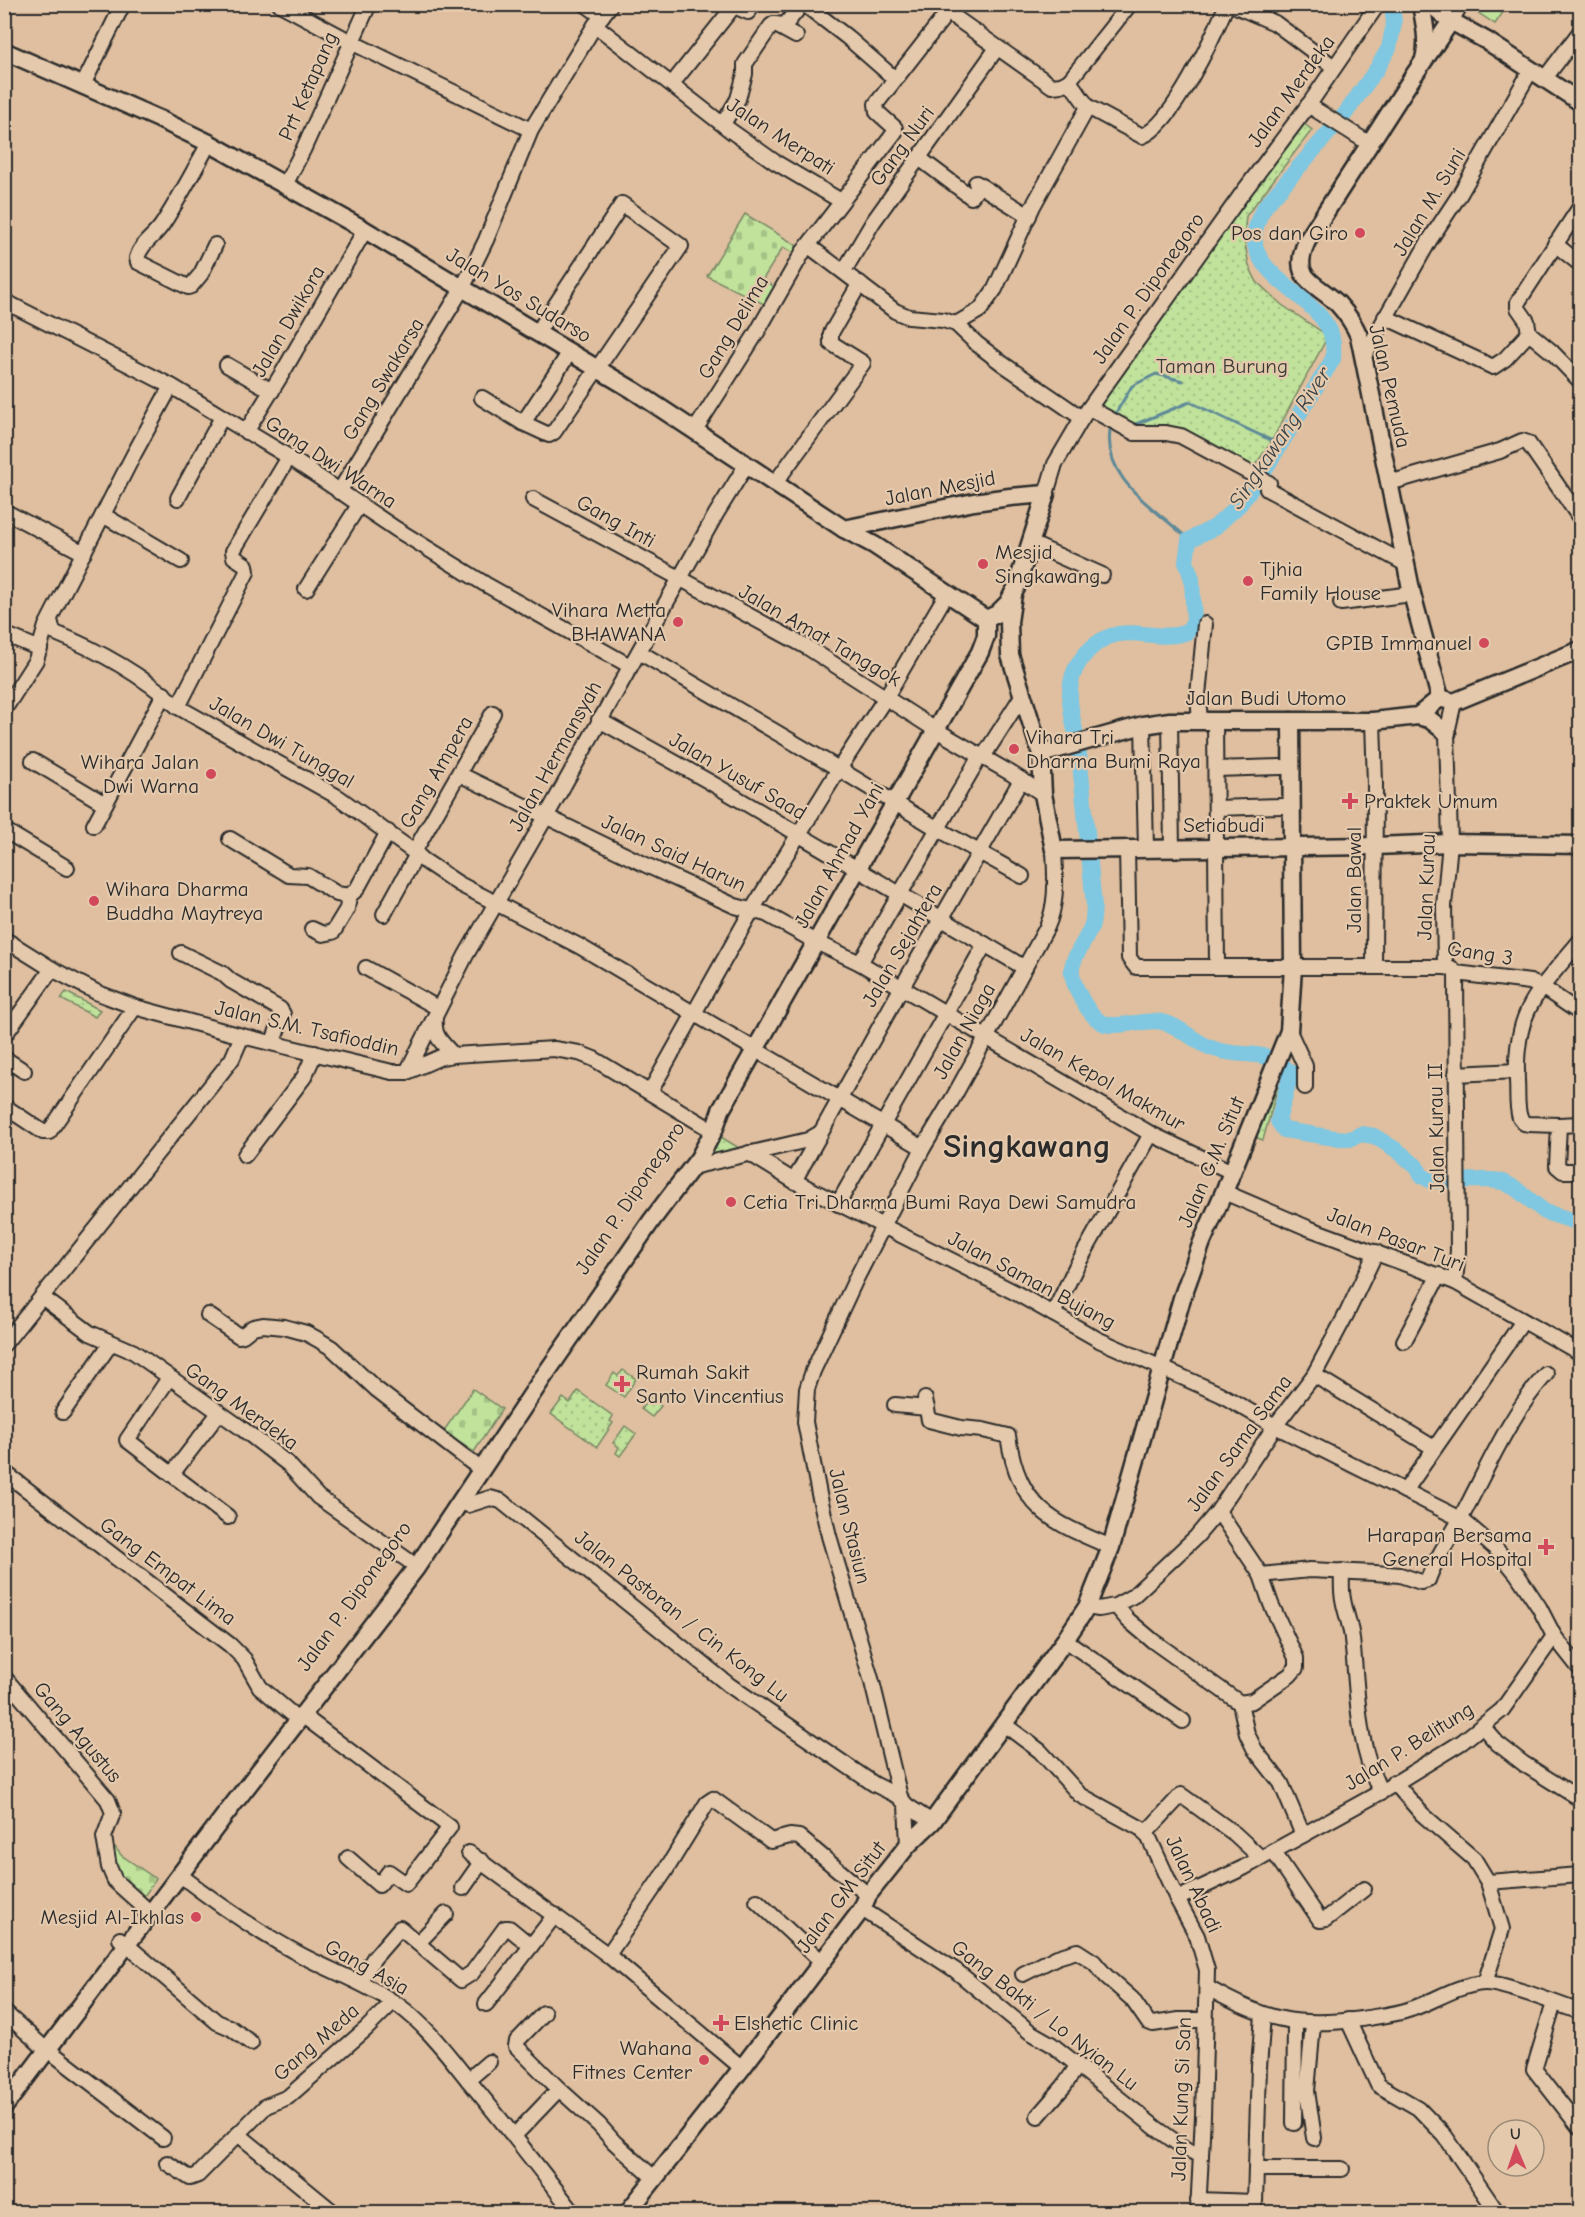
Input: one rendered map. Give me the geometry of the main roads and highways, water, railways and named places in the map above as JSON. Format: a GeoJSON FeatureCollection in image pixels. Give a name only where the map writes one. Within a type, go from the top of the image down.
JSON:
{"type":"FeatureCollection","features":[{"type":"Feature","properties":{"kind":"main road"},"geometry":{"type":"LineString","coordinates":[[1421,4],[1427,50],[1423,62]]}},
{"type":"Feature","properties":{"kind":"main road"},"geometry":{"type":"LineString","coordinates":[[1430,4],[1451,21],[1581,102]]}},
{"type":"Feature","properties":{"kind":"main road","name":"Jalan Pemuda"},"geometry":{"type":"LineString","coordinates":[[1447,700],[1412,594],[1359,336],[1352,321],[1337,303],[1310,284],[1303,273],[1301,254],[1365,141],[1451,21]]}},
{"type":"Feature","properties":{"kind":"main road","name":"Jalan Yos Sudarso"},"geometry":{"type":"LineString","coordinates":[[4,51],[209,143],[365,230],[463,287],[695,430],[844,529],[874,545],[986,619]]}},
{"type":"Feature","properties":{"kind":"main road","name":"Jalan Mesjid"},"geometry":{"type":"LineString","coordinates":[[844,529],[984,501],[1046,494],[1013,594]]}},
{"type":"Feature","properties":{"kind":"main road"},"geometry":{"type":"LineString","coordinates":[[874,545],[883,522]]}},
{"type":"Feature","properties":{"kind":"main road"},"geometry":{"type":"LineString","coordinates":[[986,619],[997,614],[1013,594]]}},
{"type":"Feature","properties":{"kind":"main road"},"geometry":{"type":"LineString","coordinates":[[1013,594],[1009,621],[1010,655],[1041,754]]}},
{"type":"Feature","properties":{"kind":"main road","name":"Jalan Ahmad Yani"},"geometry":{"type":"LineString","coordinates":[[721,1110],[980,652],[986,636],[986,619]]}},
{"type":"Feature","properties":{"kind":"main road"},"geometry":{"type":"LineString","coordinates":[[980,652],[993,648],[1010,655]]}},
{"type":"Feature","properties":{"kind":"main road"},"geometry":{"type":"LineString","coordinates":[[1418,716],[1447,700],[1581,650]]}},
{"type":"Feature","properties":{"kind":"main road"},"geometry":{"type":"LineString","coordinates":[[1418,716],[1429,719],[1447,733]]}},
{"type":"Feature","properties":{"kind":"main road","name":"Jalan Budi Utomo"},"geometry":{"type":"LineString","coordinates":[[1041,754],[1143,725],[1170,721],[1373,721],[1418,716]]}},
{"type":"Feature","properties":{"kind":"main road","name":"Jalan G.M. Situt"},"geometry":{"type":"LineString","coordinates":[[1087,1607],[1111,1547],[1160,1368],[1202,1242],[1287,1037],[1293,968],[1291,721]]}},
{"type":"Feature","properties":{"kind":"main road","name":"Setiabudi"},"geometry":{"type":"LineString","coordinates":[[1041,754],[1043,794],[1054,850],[1293,848],[1450,843],[1581,845]]}},
{"type":"Feature","properties":{"kind":"main road","name":"Jalan P. Diponegoro"},"geometry":{"type":"LineString","coordinates":[[4,2107],[44,2048],[123,1942],[180,1875],[360,1633],[409,1561],[428,1542],[475,1465],[657,1201],[705,1126],[721,1110]]}},
{"type":"Feature","properties":{"kind":"main road","name":"Jalan P. Diponegoro"},"geometry":{"type":"LineString","coordinates":[[123,1942],[145,1908],[234,1788],[372,1627],[428,1542],[692,1167],[714,1130],[721,1110]]}},
{"type":"Feature","properties":{"kind":"main road","name":"Jalan GM Situt"},"geometry":{"type":"LineString","coordinates":[[628,2212],[742,2068],[908,1845],[932,1822],[1005,1725],[1087,1607]]}},
{"type":"Feature","properties":{"kind":"main road","name":"Jalan P. Diponegoro"},"geometry":{"type":"LineString","coordinates":[[4,2096],[44,2048]]}},
{"type":"Feature","properties":{"kind":"waterway","name":"Singkawang River"},"geometry":{"type":"LineString","coordinates":[[1392,4],[1394,23],[1389,48],[1376,70],[1345,114],[1266,205],[1256,226],[1255,244],[1261,259],[1272,273],[1316,312],[1328,327],[1333,343],[1333,359],[1264,471],[1240,504],[1215,527],[1189,540],[1186,562],[1192,579],[1194,622],[1187,632],[1166,636],[1133,633],[1112,636],[1102,640],[1086,653],[1073,676],[1070,691],[1071,706],[1078,746],[1094,906],[1092,924],[1073,962],[1072,974],[1086,1006],[1097,1019],[1104,1023],[1111,1025],[1152,1021],[1166,1023],[1214,1049],[1263,1056],[1281,1064],[1291,1073],[1278,1121],[1284,1130],[1335,1138],[1350,1139],[1361,1134],[1374,1136],[1398,1151],[1416,1166],[1422,1176],[1432,1181],[1490,1180],[1503,1182],[1515,1188],[1545,1212],[1580,1223]]}},
{"type":"Feature","properties":{"kind":"waterway"},"geometry":{"type":"LineString","coordinates":[[1114,416],[1132,386],[1156,374],[1183,381]]}},
{"type":"Feature","properties":{"kind":"waterway"},"geometry":{"type":"LineString","coordinates":[[1131,426],[1190,402],[1281,445]]}},
{"type":"Feature","properties":{"kind":"waterway"},"geometry":{"type":"LineString","coordinates":[[1111,425],[1110,444],[1113,461],[1122,477],[1133,491],[1189,540]]}},
{"type":"Feature","properties":{"kind":"place","name":"Pos dan Giro"},"geometry":{"type":"Point","coordinates":[1360,233]}},
{"type":"Feature","properties":{"kind":"place","name":"Mesjid Singkawang"},"geometry":{"type":"Point","coordinates":[983,564]}},
{"type":"Feature","properties":{"kind":"place","name":"Tjhia Family House"},"geometry":{"type":"Point","coordinates":[1248,581]}},
{"type":"Feature","properties":{"kind":"place","name":"Vihara Metta BHAWANA"},"geometry":{"type":"Point","coordinates":[678,622]}},
{"type":"Feature","properties":{"kind":"place","name":"GPIB Immanuel"},"geometry":{"type":"Point","coordinates":[1484,643]}},
{"type":"Feature","properties":{"kind":"place","name":"Vihara Tri Dharma Bumi Raya"},"geometry":{"type":"Point","coordinates":[1014,749]}},
{"type":"Feature","properties":{"kind":"place","name":"Wihara Jalan Dwi Warna"},"geometry":{"type":"Point","coordinates":[211,774]}},
{"type":"Feature","properties":{"kind":"place","name":"Praktek Umum"},"geometry":{"type":"Point","coordinates":[1350,801]}},
{"type":"Feature","properties":{"kind":"place","name":"Wihara Dharma Buddha Maytreya"},"geometry":{"type":"Point","coordinates":[94,901]}},
{"type":"Feature","properties":{"kind":"place","name":"Cetia Tri Dharma Bumi Raya Dewi Samudra"},"geometry":{"type":"Point","coordinates":[731,1202]}},
{"type":"Feature","properties":{"kind":"place","name":"Rumah Sakit Santo Vincentius"},"geometry":{"type":"Point","coordinates":[622,1384]}},
{"type":"Feature","properties":{"kind":"place","name":"Harapan Bersama General Hospital"},"geometry":{"type":"Point","coordinates":[1546,1547]}},
{"type":"Feature","properties":{"kind":"place","name":"Mesjid Al-Ikhlas"},"geometry":{"type":"Point","coordinates":[196,1917]}},
{"type":"Feature","properties":{"kind":"place","name":"Elshetic Clinic"},"geometry":{"type":"Point","coordinates":[721,2023]}},
{"type":"Feature","properties":{"kind":"place","name":"Wahana Fitnes Center"},"geometry":{"type":"Point","coordinates":[704,2060]}},
{"type":"Feature","properties":{"kind":"district","name":"Singkawang"},"geometry":{"type":"Point","coordinates":[1027,1146]}},
{"type":"Feature","properties":{"kind":"park label","name":"Taman Burung"},"geometry":{"type":"Point","coordinates":[1222,366]}}]}
